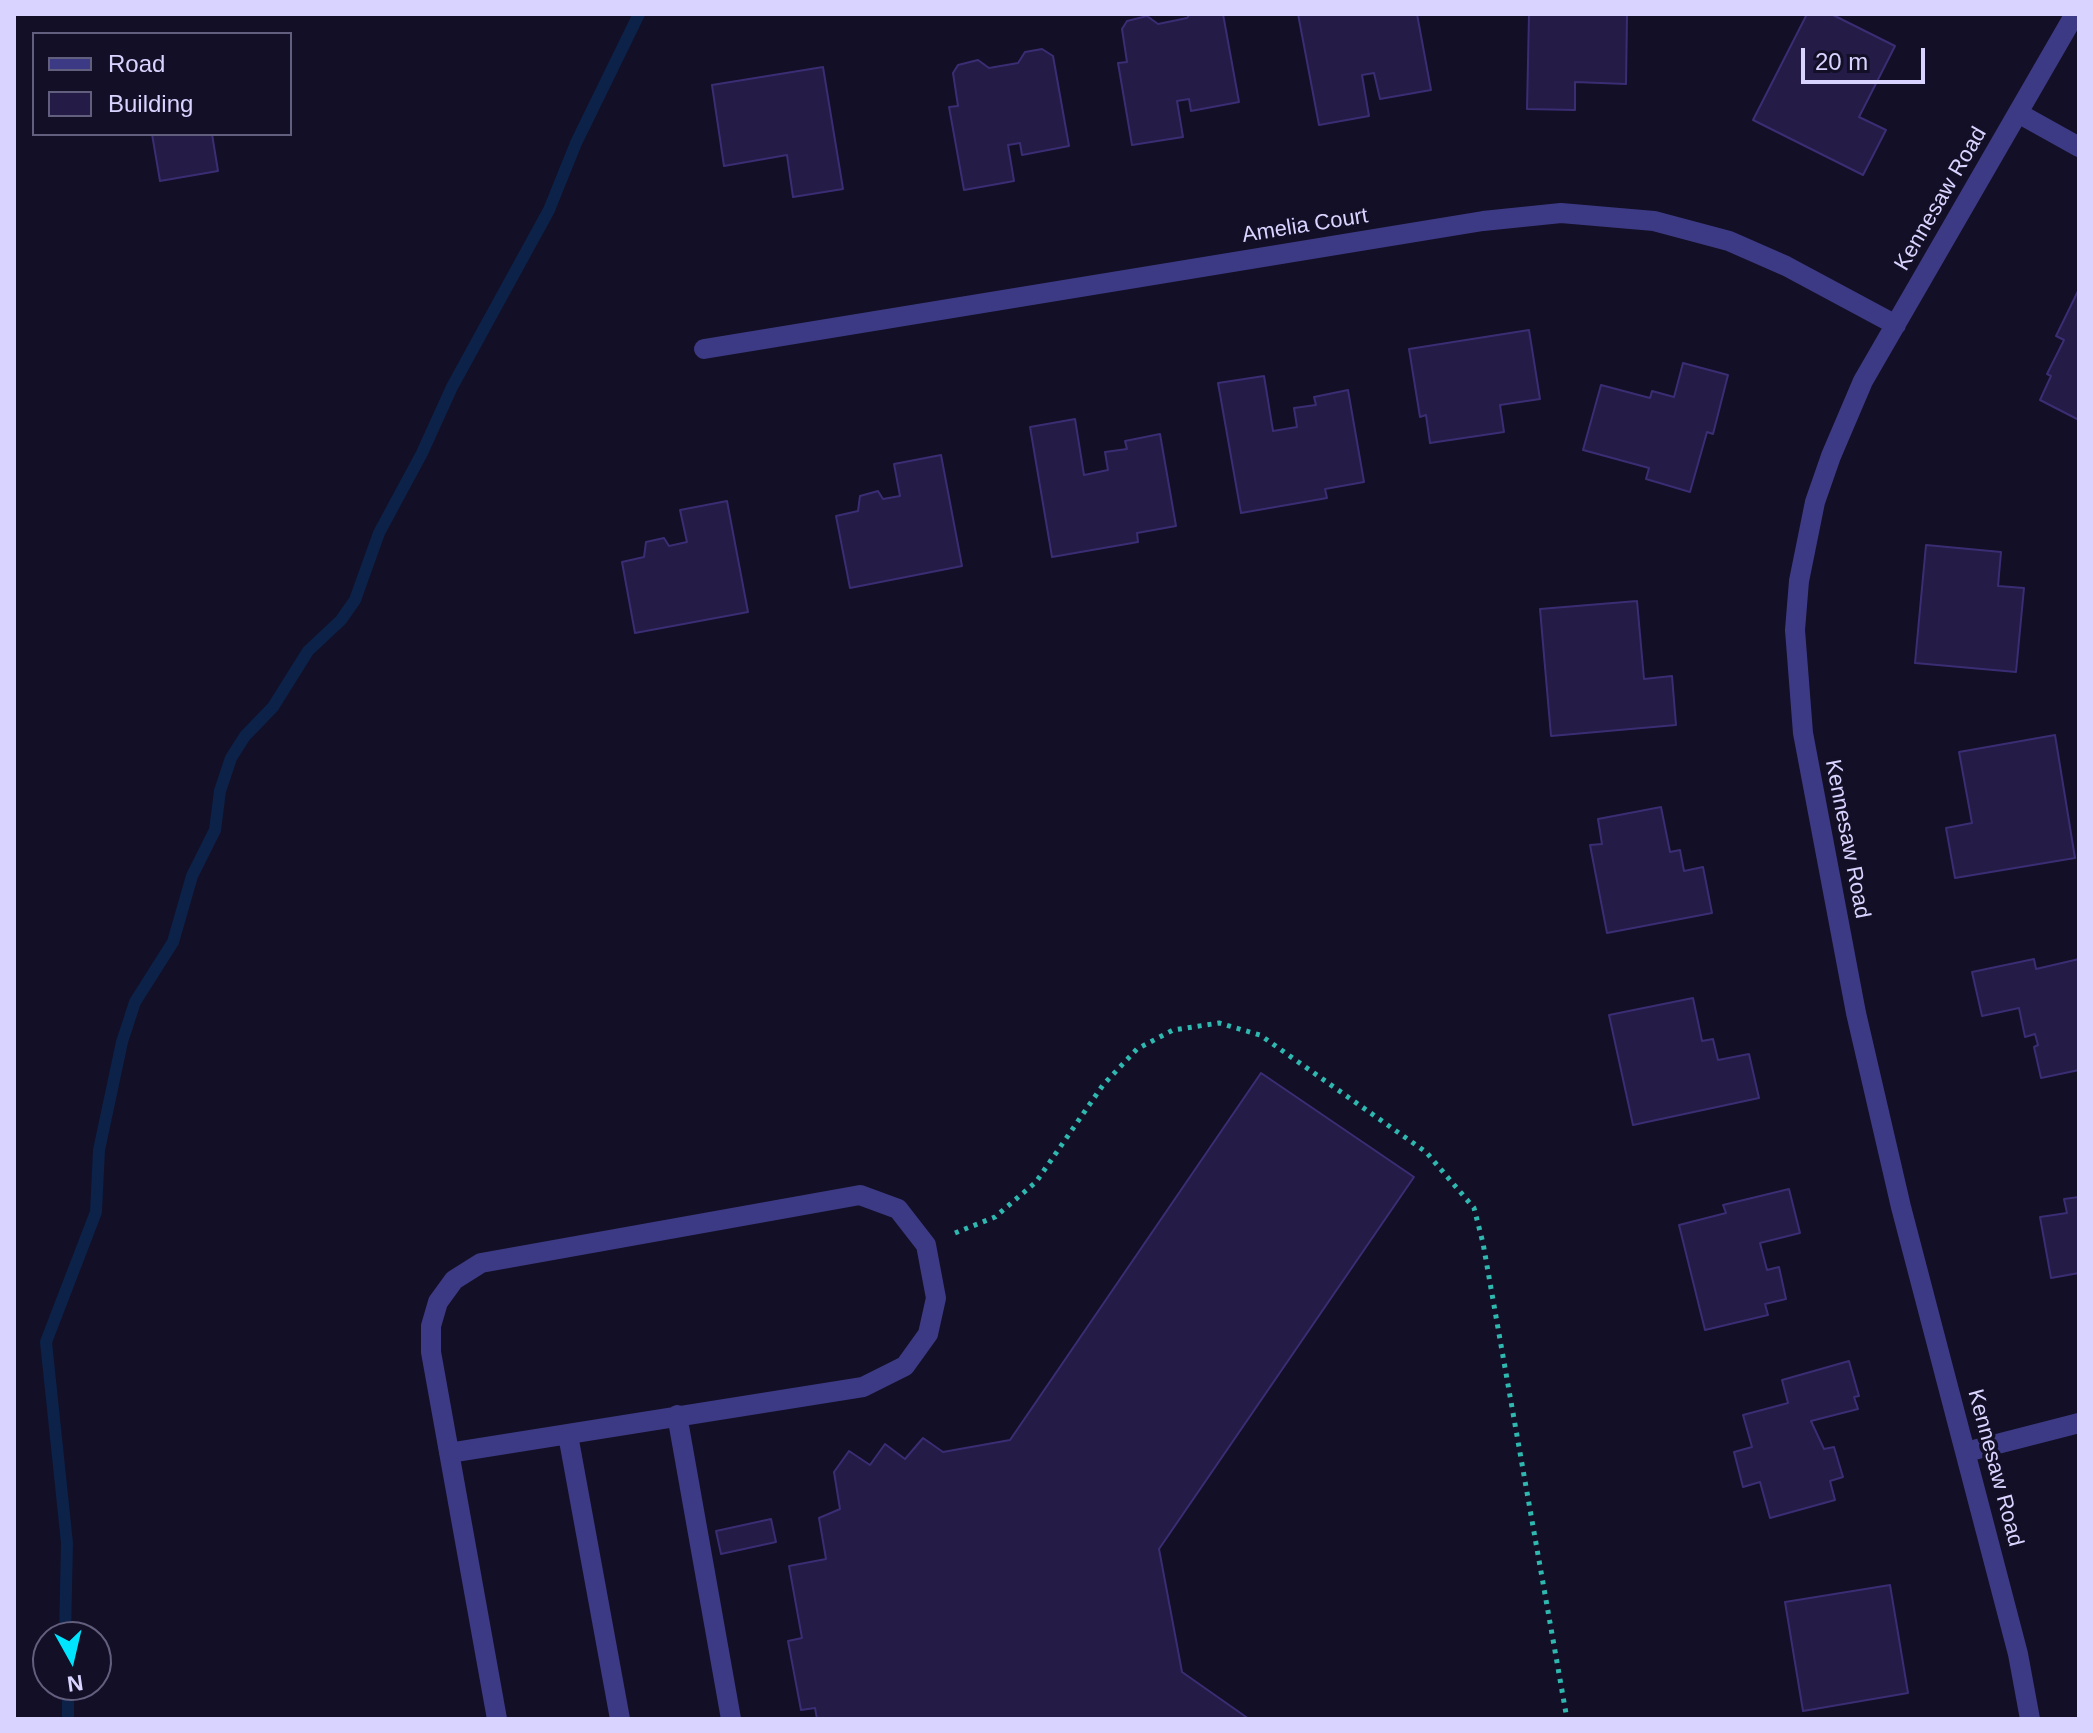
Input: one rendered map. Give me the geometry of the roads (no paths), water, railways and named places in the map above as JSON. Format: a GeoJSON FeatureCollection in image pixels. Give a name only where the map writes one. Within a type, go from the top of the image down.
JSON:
{"type":"FeatureCollection","features":[{"type":"Feature","properties":{"kind":"street","name":"Kennesaw Road"},"geometry":{"type":"LineString","coordinates":[[2030,1719],[2018,1654],[1901,1207],[1856,1013],[1803,733],[1796,678],[1799,581],[1815,502],[1831,456],[1863,381],[2075,14]]}},
{"type":"Feature","properties":{"kind":"street"},"geometry":{"type":"LineString","coordinates":[[2018,113],[2079,147]]}},
{"type":"Feature","properties":{"kind":"street","name":"Amelia Court"},"geometry":{"type":"LineString","coordinates":[[704,349],[1468,223],[1561,213],[1654,221],[1729,241],[1786,266],[1896,325]]}},
{"type":"Feature","properties":{"kind":"street"},"geometry":{"type":"LineString","coordinates":[[449,1453],[863,1387],[905,1366],[928,1334],[936,1298],[926,1245],[898,1209],[860,1195],[481,1263],[454,1280],[438,1302],[431,1326],[431,1352],[449,1453],[497,1719]]}},
{"type":"Feature","properties":{"kind":"street"},"geometry":{"type":"LineString","coordinates":[[677,1415],[731,1719]]}},
{"type":"Feature","properties":{"kind":"street"},"geometry":{"type":"LineString","coordinates":[[1966,1452],[2079,1423]]}},
{"type":"Feature","properties":{"kind":"street"},"geometry":{"type":"LineString","coordinates":[[568,1435],[620,1719]]}},
{"type":"Feature","properties":{"kind":"waterway"},"geometry":{"type":"LineString","coordinates":[[65,1621],[67,1543],[46,1342],[96,1212],[99,1150],[122,1042],[135,1002],[173,942],[192,876],[215,830],[220,791],[231,758],[245,736],[273,707],[308,651],[341,620],[355,600],[379,533],[422,453],[452,387],[549,210],[576,143],[639,14]]}},
{"type":"Feature","properties":{"kind":"waterway"},"geometry":{"type":"LineString","coordinates":[[68,1701],[68,1719]]}}]}
